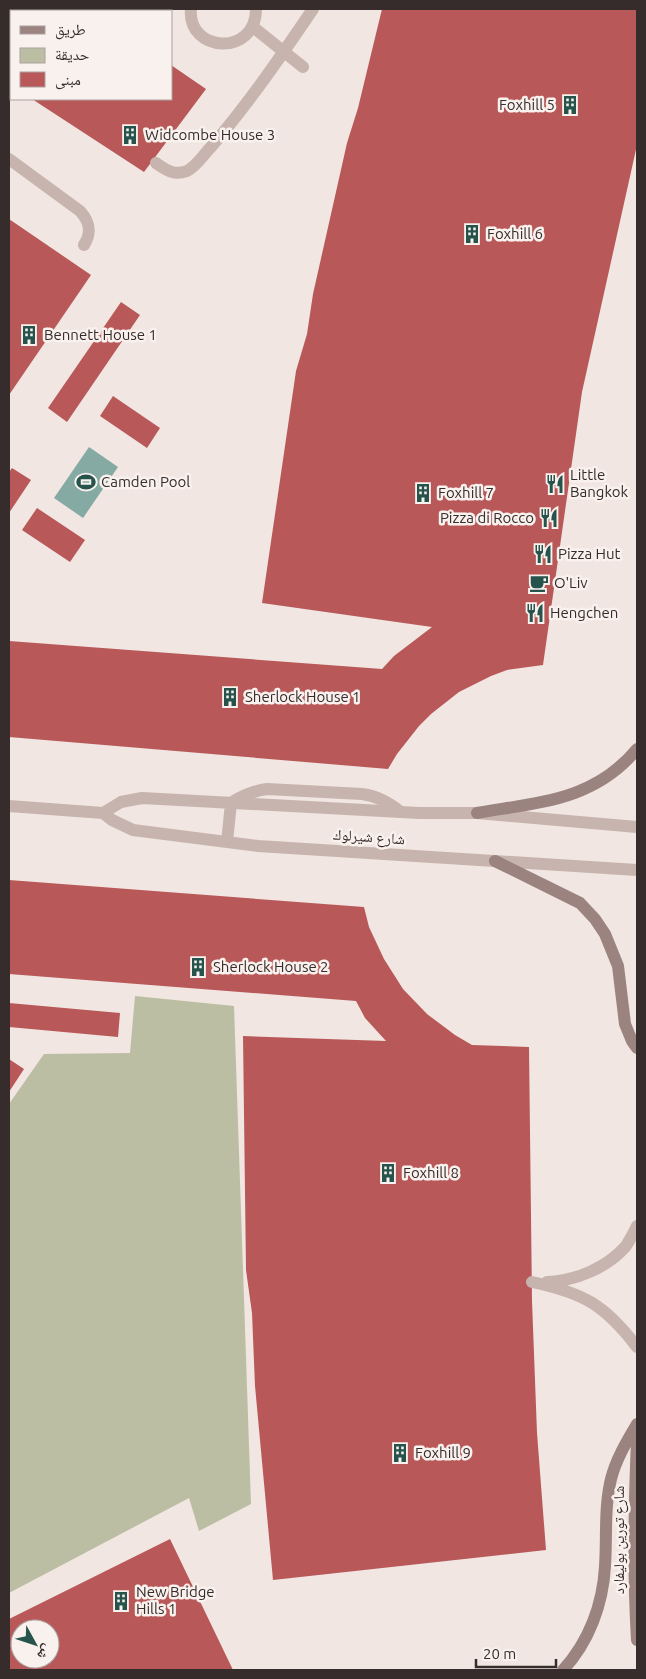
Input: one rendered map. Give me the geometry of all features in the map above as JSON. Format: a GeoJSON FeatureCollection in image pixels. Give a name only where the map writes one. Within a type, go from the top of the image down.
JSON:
{"type":"FeatureCollection","features":[{"type":"Feature","properties":{"kind":"main road"},"geometry":{"type":"LineString","coordinates":[[477,813],[559,798],[582,791],[602,780],[626,762],[637,749]]}},
{"type":"Feature","properties":{"kind":"main road"},"geometry":{"type":"LineString","coordinates":[[495,861],[580,903],[595,919],[605,934],[618,966],[624,1024],[637,1048]]}},
{"type":"Feature","properties":{"kind":"main road"},"geometry":{"type":"LineString","coordinates":[[563,1670],[586,1638],[599,1605],[605,1568],[606,1506],[611,1478],[622,1451],[637,1424]]}},
{"type":"Feature","properties":{"kind":"main road","name":"شارع تورين بوليفارد"},"geometry":{"type":"LineString","coordinates":[[637,1441],[634,1511],[634,1595],[637,1640]]}},
{"type":"Feature","properties":{"kind":"street"},"geometry":{"type":"LineString","coordinates":[[191,9],[192,22],[198,32],[216,44],[237,42],[246,36],[253,27],[256,9]]}},
{"type":"Feature","properties":{"kind":"street"},"geometry":{"type":"LineString","coordinates":[[156,163],[170,172],[180,173],[189,170],[223,133],[268,76],[313,9]]}},
{"type":"Feature","properties":{"kind":"street"},"geometry":{"type":"LineString","coordinates":[[253,27],[303,66]]}},
{"type":"Feature","properties":{"kind":"street"},"geometry":{"type":"LineString","coordinates":[[9,159],[80,211],[87,219],[89,237],[84,246]]}},
{"type":"Feature","properties":{"kind":"street"},"geometry":{"type":"LineString","coordinates":[[227,842],[231,803],[248,793],[267,789],[372,796],[382,799],[401,812]]}},
{"type":"Feature","properties":{"kind":"street","name":"شارع شيرلوك"},"geometry":{"type":"LineString","coordinates":[[103,813],[121,802],[142,798],[401,812],[477,813],[637,827]]}},
{"type":"Feature","properties":{"kind":"street","name":"شارع شيرلوك"},"geometry":{"type":"LineString","coordinates":[[9,806],[103,813],[112,820],[133,830],[258,846],[637,870]]}},
{"type":"Feature","properties":{"kind":"street"},"geometry":{"type":"LineString","coordinates":[[637,1226],[626,1246],[606,1263],[583,1275],[558,1281],[532,1282],[575,1294],[606,1311],[623,1328],[637,1347]]}},
{"type":"Feature","properties":{"kind":"green space"},"geometry":{"type":"Polygon","coordinates":[[[135,996],[234,1006],[251,1504],[199,1531],[189,1498],[9,1593],[9,1104],[44,1054],[130,1053],[135,996]]]}},
{"type":"Feature","properties":{"kind":"water","name":"Camden Pool"},"geometry":{"type":"Polygon","coordinates":[[[89,447],[118,467],[83,518],[54,498],[89,447]]]}},
{"type":"Feature","properties":{"kind":"building"},"geometry":{"type":"Polygon","coordinates":[[[9,9],[92,10],[10,10],[9,84],[9,9]]]}},
{"type":"Feature","properties":{"kind":"building"},"geometry":{"type":"Polygon","coordinates":[[[382,9],[637,9],[637,145],[582,392],[543,665],[507,670],[459,692],[419,726],[388,769],[9,737],[9,641],[382,669],[394,656],[432,627],[262,603],[296,371],[307,334],[313,294],[347,143],[358,108],[382,9]]]}},
{"type":"Feature","properties":{"kind":"building","name":"Widcombe House 3"},"geometry":{"type":"Polygon","coordinates":[[[172,66],[206,89],[144,172],[34,100],[172,100],[172,66]]]}},
{"type":"Feature","properties":{"kind":"building","name":"Bennett House 1"},"geometry":{"type":"Polygon","coordinates":[[[9,219],[91,275],[9,395],[9,219]]]}},
{"type":"Feature","properties":{"kind":"building"},"geometry":{"type":"Polygon","coordinates":[[[121,302],[140,315],[67,422],[48,408],[121,302]]]}},
{"type":"Feature","properties":{"kind":"building"},"geometry":{"type":"Polygon","coordinates":[[[113,396],[160,428],[147,448],[100,416],[113,396]]]}},
{"type":"Feature","properties":{"kind":"building"},"geometry":{"type":"Polygon","coordinates":[[[12,468],[31,480],[9,513],[9,472],[12,468]]]}},
{"type":"Feature","properties":{"kind":"building"},"geometry":{"type":"Polygon","coordinates":[[[37,508],[85,540],[70,562],[22,530],[37,508]]]}},
{"type":"Feature","properties":{"kind":"building"},"geometry":{"type":"Polygon","coordinates":[[[9,880],[364,907],[369,927],[384,959],[403,989],[427,1014],[472,1045],[529,1047],[532,1301],[537,1433],[546,1550],[273,1580],[255,1386],[252,1313],[246,1270],[243,1036],[386,1041],[365,1018],[356,1001],[9,974],[9,880]]]}},
{"type":"Feature","properties":{"kind":"building"},"geometry":{"type":"Polygon","coordinates":[[[9,1003],[120,1013],[118,1037],[9,1027],[9,1003]]]}},
{"type":"Feature","properties":{"kind":"building"},"geometry":{"type":"Polygon","coordinates":[[[9,1059],[24,1069],[9,1092],[9,1059]]]}},
{"type":"Feature","properties":{"kind":"building","name":"New Bridge Hills 1"},"geometry":{"type":"Polygon","coordinates":[[[170,1539],[233,1670],[9,1670],[9,1619],[170,1539]]]}},
{"type":"Feature","properties":{"kind":"place","name":"Foxhill 5"},"geometry":{"type":"Point","coordinates":[570,105]}},
{"type":"Feature","properties":{"kind":"place","name":"Widcombe House 3"},"geometry":{"type":"Point","coordinates":[130,135]}},
{"type":"Feature","properties":{"kind":"place","name":"Foxhill 6"},"geometry":{"type":"Point","coordinates":[472,234]}},
{"type":"Feature","properties":{"kind":"place","name":"Bennett House 1"},"geometry":{"type":"Point","coordinates":[29,335]}},
{"type":"Feature","properties":{"kind":"place","name":"Camden Pool"},"geometry":{"type":"Point","coordinates":[86,482]}},
{"type":"Feature","properties":{"kind":"place","name":"Little Bangkok"},"geometry":{"type":"Point","coordinates":[555,484]}},
{"type":"Feature","properties":{"kind":"place","name":"Foxhill 7"},"geometry":{"type":"Point","coordinates":[423,493]}},
{"type":"Feature","properties":{"kind":"place","name":"Pizza di Rocco"},"geometry":{"type":"Point","coordinates":[549,518]}},
{"type":"Feature","properties":{"kind":"place","name":"Pizza Hut"},"geometry":{"type":"Point","coordinates":[543,554]}},
{"type":"Feature","properties":{"kind":"place","name":"O'Liv"},"geometry":{"type":"Point","coordinates":[539,583]}},
{"type":"Feature","properties":{"kind":"place","name":"Hengchen"},"geometry":{"type":"Point","coordinates":[535,613]}},
{"type":"Feature","properties":{"kind":"place","name":"Sherlock House 1"},"geometry":{"type":"Point","coordinates":[230,697]}},
{"type":"Feature","properties":{"kind":"place","name":"Sherlock House 2"},"geometry":{"type":"Point","coordinates":[198,967]}},
{"type":"Feature","properties":{"kind":"place","name":"Foxhill 8"},"geometry":{"type":"Point","coordinates":[388,1173]}},
{"type":"Feature","properties":{"kind":"place","name":"Foxhill 9"},"geometry":{"type":"Point","coordinates":[400,1453]}},
{"type":"Feature","properties":{"kind":"place","name":"New Bridge Hills 1"},"geometry":{"type":"Point","coordinates":[121,1601]}}]}
